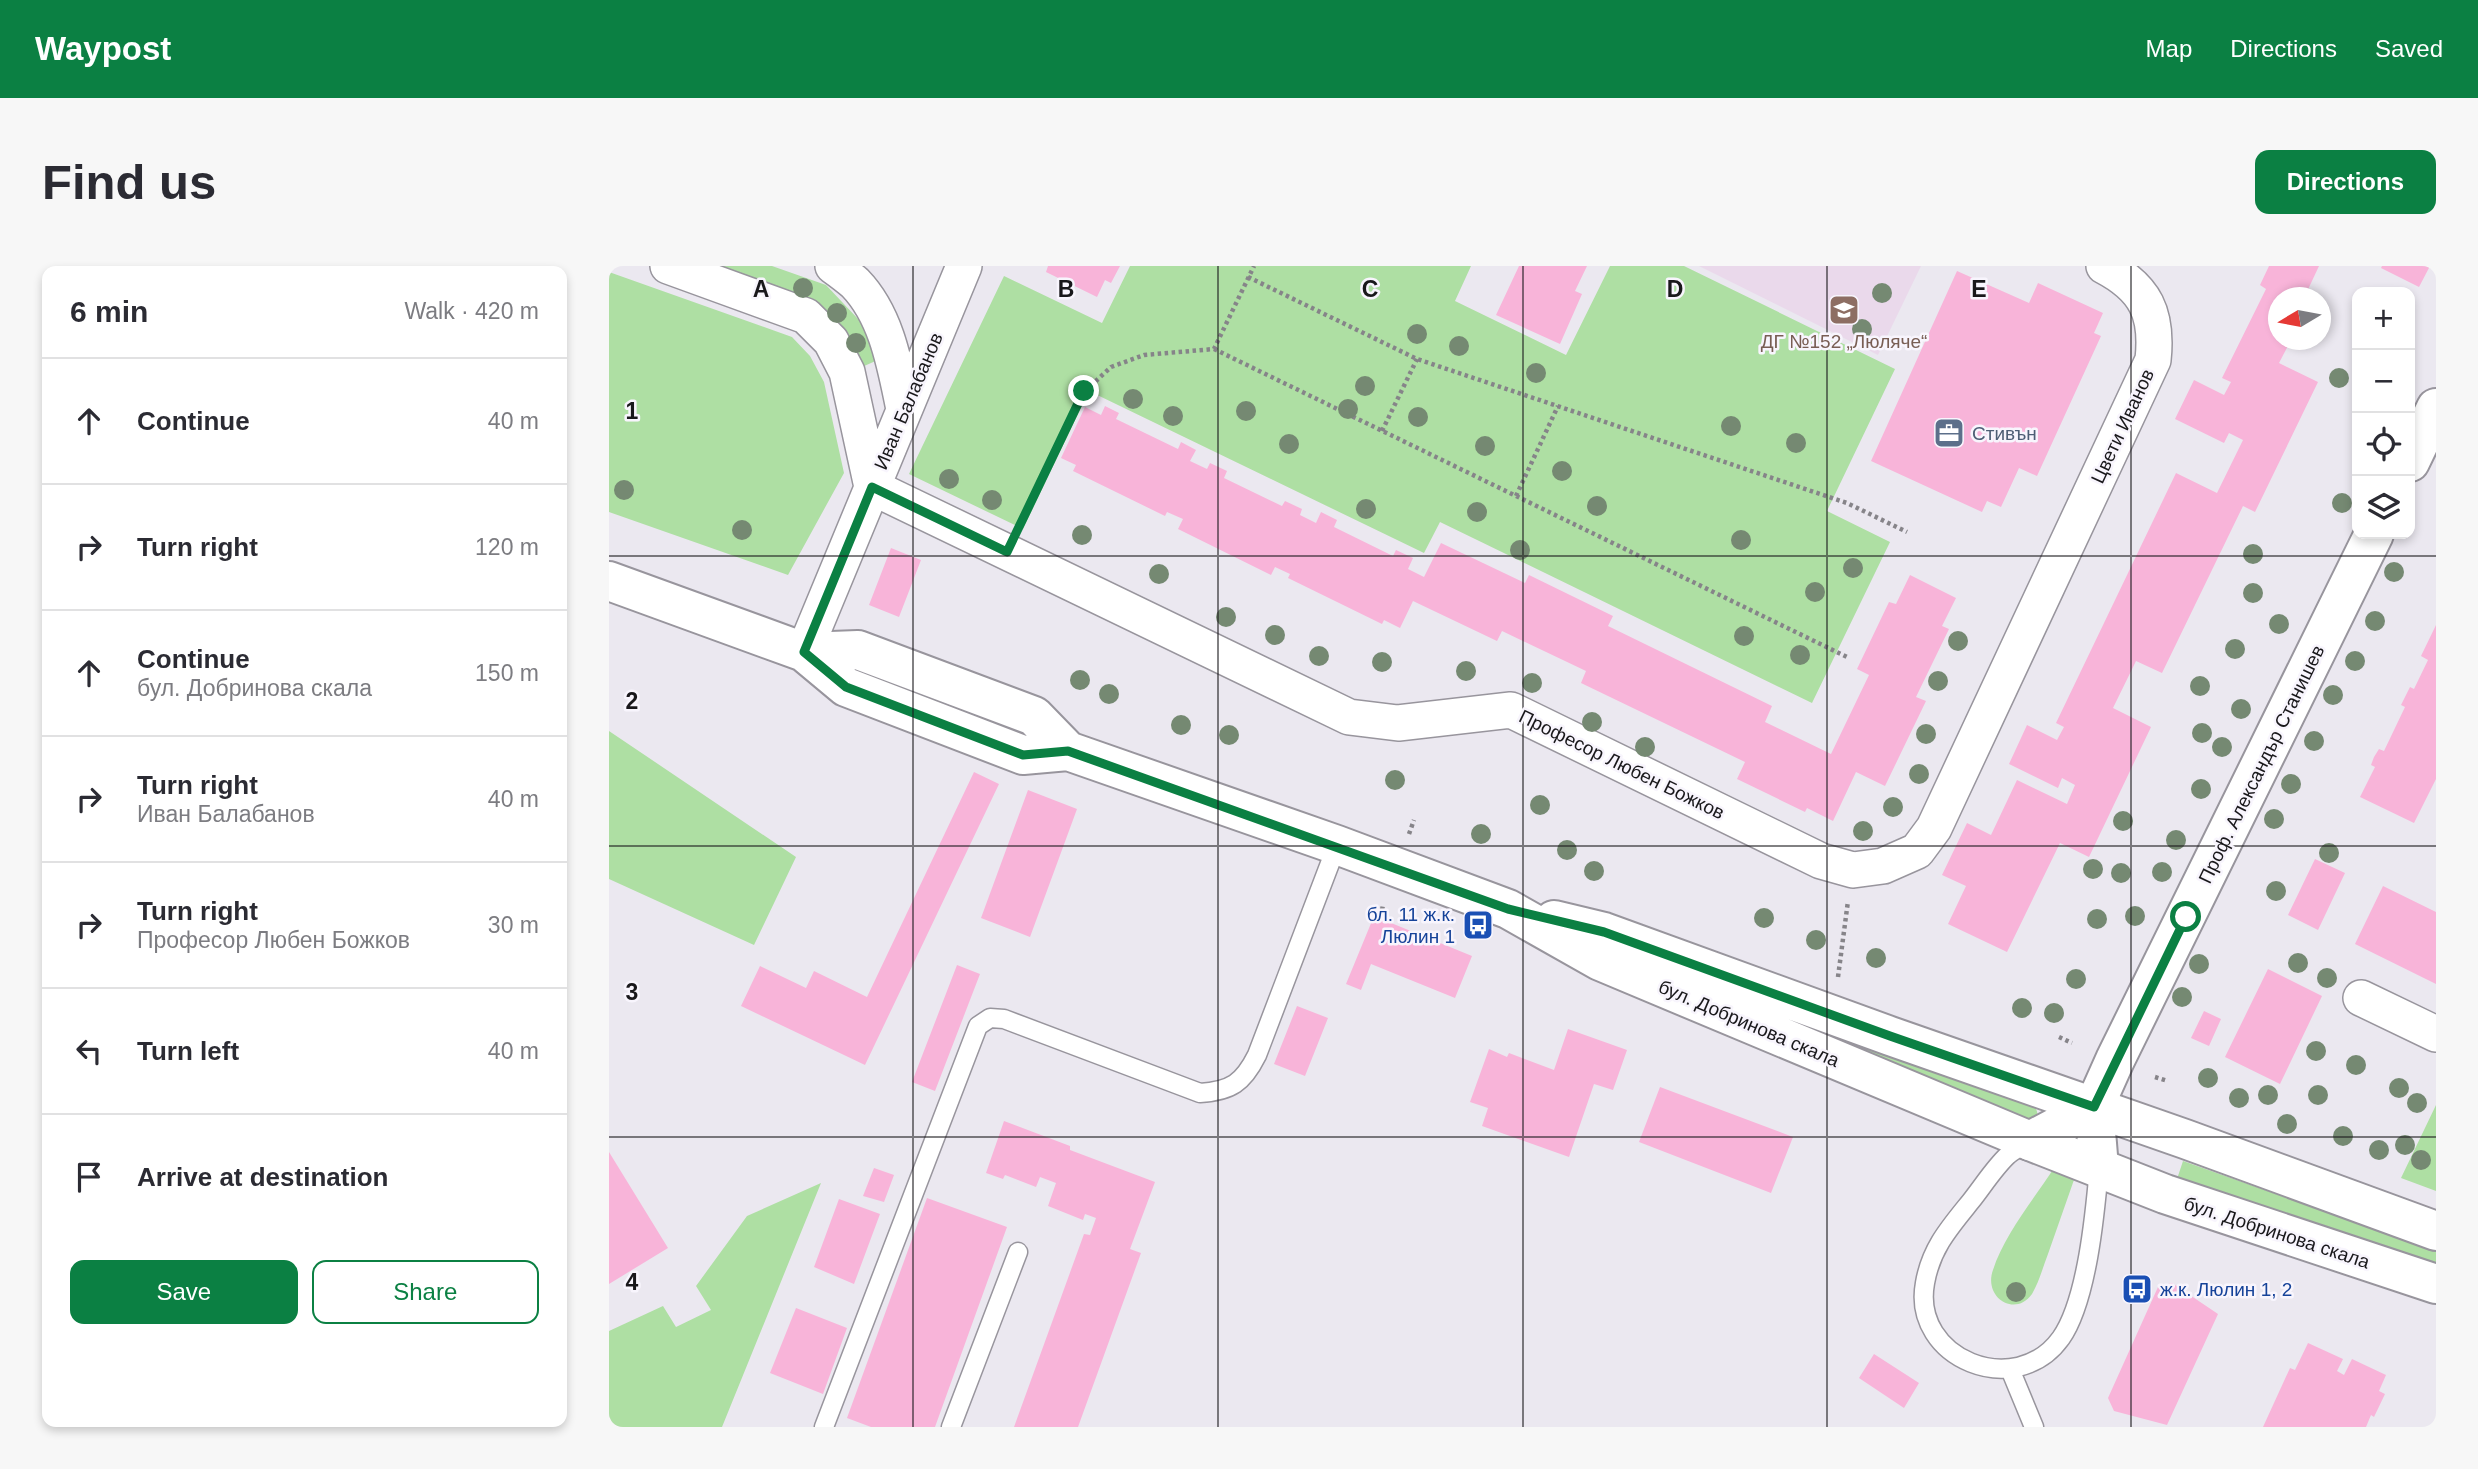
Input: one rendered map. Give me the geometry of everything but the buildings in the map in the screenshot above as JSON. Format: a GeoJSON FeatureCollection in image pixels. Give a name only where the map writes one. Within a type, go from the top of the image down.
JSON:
{"type":"FeatureCollection","features":[{"type":"Feature","properties":{"kind":"main road"},"geometry":{"type":"LineString","coordinates":[[2415,452],[2436,408]]}},
{"type":"Feature","properties":{"kind":"main road","name":"Проф. Александър Станишев"},"geometry":{"type":"LineString","coordinates":[[2094,1107],[2372,539]]}},
{"type":"Feature","properties":{"kind":"main road","name":"бул. Добринова скала"},"geometry":{"type":"LineString","coordinates":[[609,581],[804,652],[858,650],[1034,716],[1068,751],[1337,845],[1508,909],[1601,961],[2030,1141],[2165,1194],[2436,1284]]}},
{"type":"Feature","properties":{"kind":"main road"},"geometry":{"type":"LineString","coordinates":[[1508,909],[1604,932],[2436,1231]]}},
{"type":"Feature","properties":{"kind":"main road"},"geometry":{"type":"LineString","coordinates":[[2030,1141],[2094,1107]]}},
{"type":"Feature","properties":{"kind":"main road"},"geometry":{"type":"LineString","coordinates":[[2094,1107],[2099,1168]]}},
{"type":"Feature","properties":{"kind":"street"},"geometry":{"type":"LineString","coordinates":[[668,266],[806,316],[831,341],[847,372],[872,487]]}},
{"type":"Feature","properties":{"kind":"street"},"geometry":{"type":"LineString","coordinates":[[833,266],[855,283],[872,306],[885,332],[904,409]]}},
{"type":"Feature","properties":{"kind":"street","name":"Иван Балабанов"},"geometry":{"type":"LineString","coordinates":[[804,652],[964,266]]}},
{"type":"Feature","properties":{"kind":"street","name":"Цвети Иванов"},"geometry":{"type":"LineString","coordinates":[[2042,597],[2153,360],[2155,337],[2151,313],[2140,292],[2123,276],[2104,266]]}},
{"type":"Feature","properties":{"kind":"street","name":"Професор Любен Божков"},"geometry":{"type":"LineString","coordinates":[[872,487],[1349,717],[1398,723],[1511,710],[1821,861],[1853,870],[1883,866],[1917,851],[1934,828],[2042,597]]}},
{"type":"Feature","properties":{"kind":"street"},"geometry":{"type":"LineString","coordinates":[[2361,998],[2436,1034]]}},
{"type":"Feature","properties":{"kind":"lane"},"geometry":{"type":"LineString","coordinates":[[824,1427],[978,1026],[990,1018],[1004,1019],[1200,1093],[1219,1092],[1235,1084],[1249,1072],[1257,1055],[1337,845]]}},
{"type":"Feature","properties":{"kind":"lane"},"geometry":{"type":"LineString","coordinates":[[2030,1141],[2008,1155],[1940,1240],[1924,1285],[1930,1324],[1940,1341],[1972,1364],[1991,1369],[2010,1369],[2029,1364],[2046,1353],[2060,1339],[2080,1296],[2099,1168]]}},
{"type":"Feature","properties":{"kind":"lane"},"geometry":{"type":"LineString","coordinates":[[951,1427],[1018,1252]]}},
{"type":"Feature","properties":{"kind":"lane"},"geometry":{"type":"LineString","coordinates":[[2010,1369],[2034,1427]]}},
{"type":"Feature","properties":{"kind":"path"},"geometry":{"type":"LineString","coordinates":[[1214,349],[1254,266]]}},
{"type":"Feature","properties":{"kind":"path"},"geometry":{"type":"LineString","coordinates":[[1248,277],[1417,359],[1847,503],[1907,532]]}},
{"type":"Feature","properties":{"kind":"path"},"geometry":{"type":"LineString","coordinates":[[1007,552],[1084,391],[1111,367],[1144,355],[1214,349],[1847,657]]}},
{"type":"Feature","properties":{"kind":"path"},"geometry":{"type":"LineString","coordinates":[[1382,431],[1417,359]]}},
{"type":"Feature","properties":{"kind":"path"},"geometry":{"type":"LineString","coordinates":[[1516,496],[1558,406]]}},
{"type":"Feature","properties":{"kind":"path"},"geometry":{"type":"LineString","coordinates":[[1409,835],[1414,820]]}},
{"type":"Feature","properties":{"kind":"path"},"geometry":{"type":"LineString","coordinates":[[1838,977],[1853,870]]}},
{"type":"Feature","properties":{"kind":"path"},"geometry":{"type":"LineString","coordinates":[[2059,1037],[2072,1043]]}},
{"type":"Feature","properties":{"kind":"path"},"geometry":{"type":"LineString","coordinates":[[2155,1077],[2168,1081]]}},
{"type":"Feature","properties":{"kind":"shaded area","name":"ДГ №152 „Люляче“"},"geometry":{"type":"Polygon","coordinates":[[[1699,266],[1921,266],[1878,355],[1699,266]]]}},
{"type":"Feature","properties":{"kind":"green space"},"geometry":{"type":"Polygon","coordinates":[[[713,266],[772,266],[826,285],[859,320],[880,359],[862,367],[713,266]]]}},
{"type":"Feature","properties":{"kind":"green space"},"geometry":{"type":"Polygon","coordinates":[[[1130,266],[1471,266],[1455,301],[1566,355],[1610,266],[1684,266],[1895,369],[1827,511],[1890,542],[1812,703],[1440,522],[1424,553],[1089,391],[1023,529],[909,474],[1004,276],[1102,323],[1130,266]]]}},
{"type":"Feature","properties":{"kind":"green space"},"geometry":{"type":"Polygon","coordinates":[[[609,272],[792,337],[810,356],[824,382],[844,473],[788,575],[609,512],[609,272]]]}},
{"type":"Feature","properties":{"kind":"green space"},"geometry":{"type":"Polygon","coordinates":[[[609,731],[796,857],[754,945],[609,879],[609,731]]]}},
{"type":"Feature","properties":{"kind":"green space"},"geometry":{"type":"Polygon","coordinates":[[[1679,976],[2034,1106],[2037,1116],[2033,1122],[1679,976]]]}},
{"type":"Feature","properties":{"kind":"green space"},"geometry":{"type":"Polygon","coordinates":[[[2436,1105],[2436,1191],[2401,1178],[2436,1105]]]}},
{"type":"Feature","properties":{"kind":"green space"},"geometry":{"type":"Polygon","coordinates":[[[2183,1161],[2436,1251],[2436,1269],[2176,1182],[2183,1161]]]}},
{"type":"Feature","properties":{"kind":"green space"},"geometry":{"type":"Polygon","coordinates":[[[2054,1168],[2075,1177],[2032,1294],[2025,1301],[2010,1304],[1996,1296],[1992,1289],[1993,1270],[2012,1231],[2054,1168]]]}},
{"type":"Feature","properties":{"kind":"green space"},"geometry":{"type":"Polygon","coordinates":[[[821,1183],[722,1427],[609,1427],[609,1331],[663,1306],[676,1327],[711,1310],[696,1286],[747,1216],[821,1183]]]}},
{"type":"Feature","properties":{"kind":"place","name":"ДГ №152 „Люляче“"},"geometry":{"type":"Point","coordinates":[1844,310]}},
{"type":"Feature","properties":{"kind":"place","name":"Стивън"},"geometry":{"type":"Point","coordinates":[1949,433]}},
{"type":"Feature","properties":{"kind":"place","name":"бл. 11 ж.к. Люлин 1"},"geometry":{"type":"Point","coordinates":[1478,925]}},
{"type":"Feature","properties":{"kind":"place","name":"ж.к. Люлин 1, 2"},"geometry":{"type":"Point","coordinates":[2137,1289]}},
{"type":"Feature","properties":{"kind":"route"},"geometry":{"type":"LineString","coordinates":[[1084,391],[1007,552],[872,487],[804,652],[846,687],[1023,755],[1068,751],[1337,845],[1508,909],[1604,932],[2094,1107],[2186,917]]}}]}
